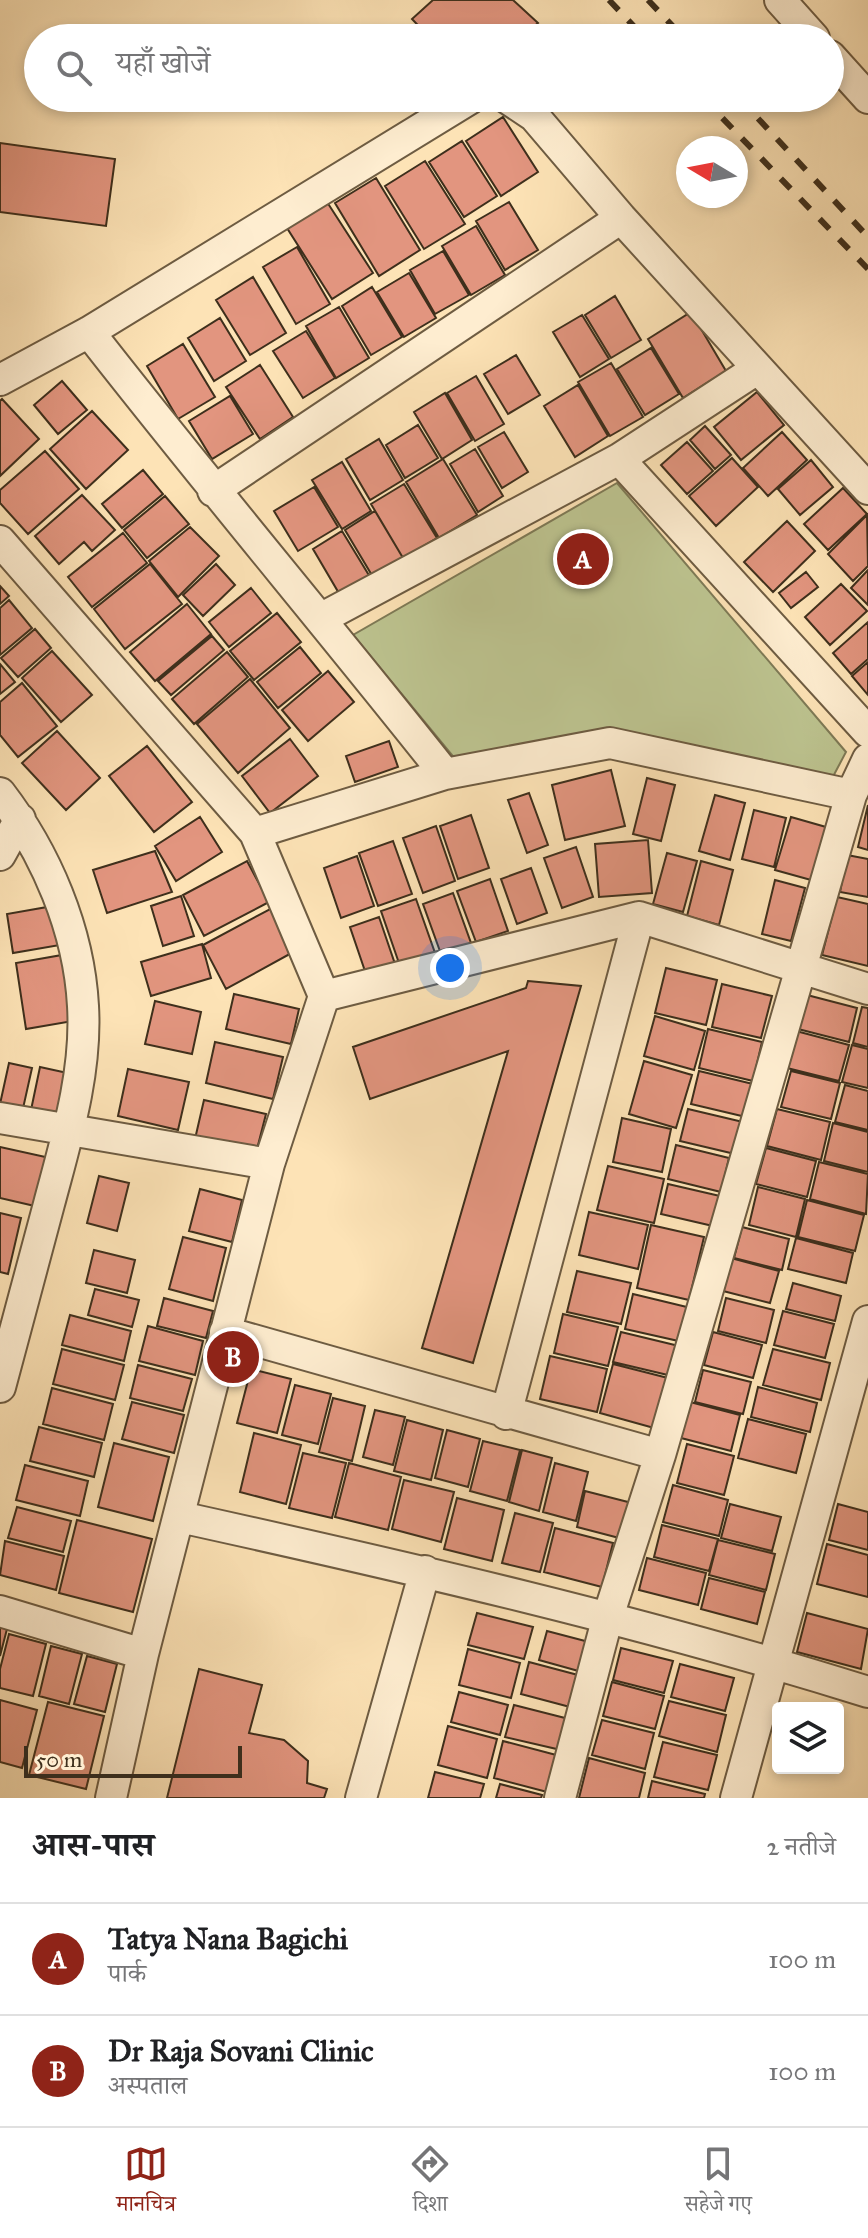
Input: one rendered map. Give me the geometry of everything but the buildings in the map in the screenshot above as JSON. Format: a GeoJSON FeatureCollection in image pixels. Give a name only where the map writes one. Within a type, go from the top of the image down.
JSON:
{"type":"FeatureCollection","features":[{"type":"Feature","properties":{"kind":"street"},"geometry":{"type":"LineString","coordinates":[[780,0],[801,24]]}},
{"type":"Feature","properties":{"kind":"street"},"geometry":{"type":"LineString","coordinates":[[844,70],[866,92]]}},
{"type":"Feature","properties":{"kind":"street"},"geometry":{"type":"LineString","coordinates":[[0,380],[89,332],[448,112]]}},
{"type":"Feature","properties":{"kind":"street"},"geometry":{"type":"LineString","coordinates":[[528,112],[868,489]]}},
{"type":"Feature","properties":{"kind":"street"},"geometry":{"type":"LineString","coordinates":[[213,491],[621,218]]}},
{"type":"Feature","properties":{"kind":"street"},"geometry":{"type":"LineString","coordinates":[[89,332],[213,491],[322,618],[445,774]]}},
{"type":"Feature","properties":{"kind":"street"},"geometry":{"type":"LineString","coordinates":[[322,618],[619,459],[757,369]]}},
{"type":"Feature","properties":{"kind":"street"},"geometry":{"type":"LineString","coordinates":[[619,459],[868,732]]}},
{"type":"Feature","properties":{"kind":"street"},"geometry":{"type":"LineString","coordinates":[[0,541],[255,833],[324,996],[269,1164],[143,1654],[111,1798]]}},
{"type":"Feature","properties":{"kind":"street"},"geometry":{"type":"LineString","coordinates":[[255,833],[445,774],[610,743],[851,795]]}},
{"type":"Feature","properties":{"kind":"street"},"geometry":{"type":"LineString","coordinates":[[560,1798],[607,1620],[660,1455],[800,967],[851,795],[868,759]]}},
{"type":"Feature","properties":{"kind":"street"},"geometry":{"type":"LineString","coordinates":[[0,793],[20,819],[42,858],[69,929],[83,1006],[80,1066],[68,1132],[10,1310],[0,1387]]}},
{"type":"Feature","properties":{"kind":"street"},"geometry":{"type":"LineString","coordinates":[[0,855],[20,819]]}},
{"type":"Feature","properties":{"kind":"street"},"geometry":{"type":"LineString","coordinates":[[324,996],[639,917],[868,989]]}},
{"type":"Feature","properties":{"kind":"street"},"geometry":{"type":"LineString","coordinates":[[506,1414],[639,917]]}},
{"type":"Feature","properties":{"kind":"street"},"geometry":{"type":"LineString","coordinates":[[0,1118],[269,1164]]}},
{"type":"Feature","properties":{"kind":"street"},"geometry":{"type":"LineString","coordinates":[[736,1798],[868,1321]]}},
{"type":"Feature","properties":{"kind":"street"},"geometry":{"type":"LineString","coordinates":[[225,1332],[506,1414],[660,1455]]}},
{"type":"Feature","properties":{"kind":"street"},"geometry":{"type":"LineString","coordinates":[[180,1517],[425,1571],[774,1663],[868,1692]]}},
{"type":"Feature","properties":{"kind":"street"},"geometry":{"type":"LineString","coordinates":[[361,1798],[425,1571]]}},
{"type":"Feature","properties":{"kind":"street"},"geometry":{"type":"LineString","coordinates":[[0,1611],[143,1654]]}},
{"type":"Feature","properties":{"kind":"green space"},"geometry":{"type":"Polygon","coordinates":[[[617,483],[846,752],[828,786],[609,729],[456,760],[353,635],[617,483]]]}},
{"type":"Feature","properties":{"kind":"railway"},"geometry":{"type":"LineString","coordinates":[[609,0],[632,24]]}},
{"type":"Feature","properties":{"kind":"railway"},"geometry":{"type":"LineString","coordinates":[[648,0],[671,24]]}},
{"type":"Feature","properties":{"kind":"railway"},"geometry":{"type":"LineString","coordinates":[[717,112],[868,269]]}},
{"type":"Feature","properties":{"kind":"railway"},"geometry":{"type":"LineString","coordinates":[[752,112],[868,237]]}},
{"type":"Feature","properties":{"kind":"place","name":"Tatya Nana Bagichi"},"geometry":{"type":"Point","coordinates":[583,559]}},
{"type":"Feature","properties":{"kind":"place","name":"Dr Raja Sovani Clinic"},"geometry":{"type":"Point","coordinates":[233,1357]}}]}
